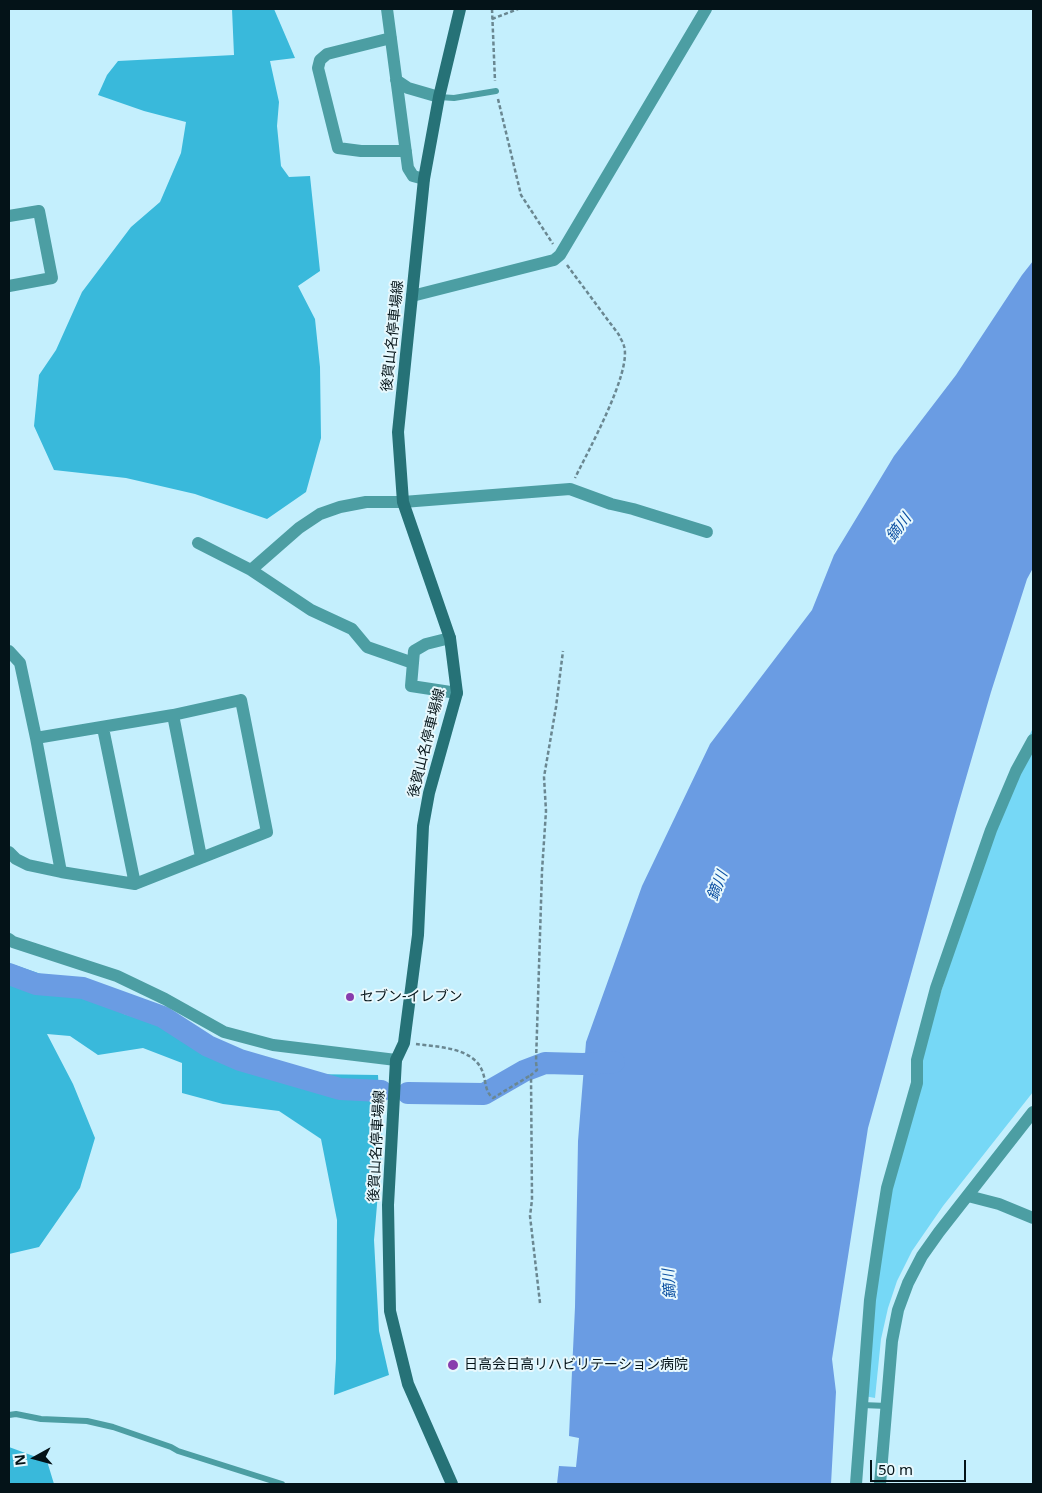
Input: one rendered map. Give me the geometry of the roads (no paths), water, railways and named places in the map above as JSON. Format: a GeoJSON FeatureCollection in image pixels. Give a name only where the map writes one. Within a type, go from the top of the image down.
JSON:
{"type":"FeatureCollection","features":[{"type":"Feature","properties":{"kind":"main road","name":"後賀山名停車場線"},"geometry":{"type":"LineString","coordinates":[[452,1484],[408,1384],[390,1311],[388,1205],[396,1060],[404,1043],[418,935],[423,826],[429,793],[458,693],[450,638],[404,502],[398,432],[424,179],[439,97],[460,9]]}},
{"type":"Feature","properties":{"kind":"street"},"geometry":{"type":"LineString","coordinates":[[387,9],[408,168],[413,176],[424,179]]}},
{"type":"Feature","properties":{"kind":"street"},"geometry":{"type":"LineString","coordinates":[[412,296],[554,260],[560,255],[706,9]]}},
{"type":"Feature","properties":{"kind":"street"},"geometry":{"type":"LineString","coordinates":[[391,38],[327,54],[320,60],[318,68],[338,148],[361,151],[406,151]]}},
{"type":"Feature","properties":{"kind":"street"},"geometry":{"type":"LineString","coordinates":[[396,80],[408,88],[439,97]]}},
{"type":"Feature","properties":{"kind":"street"},"geometry":{"type":"LineString","coordinates":[[9,216],[39,211],[52,278],[9,286]]}},
{"type":"Feature","properties":{"kind":"street"},"geometry":{"type":"LineString","coordinates":[[252,570],[300,528],[320,514],[340,507],[366,502],[404,502],[570,489],[611,504],[707,532]]}},
{"type":"Feature","properties":{"kind":"street"},"geometry":{"type":"LineString","coordinates":[[198,543],[252,570],[312,610],[352,629],[367,647],[413,663]]}},
{"type":"Feature","properties":{"kind":"street"},"geometry":{"type":"LineString","coordinates":[[450,638],[426,644],[414,651],[411,686],[458,693]]}},
{"type":"Feature","properties":{"kind":"street"},"geometry":{"type":"LineString","coordinates":[[9,651],[36,738],[60,872]]}},
{"type":"Feature","properties":{"kind":"street"},"geometry":{"type":"LineString","coordinates":[[9,852],[28,865],[135,884],[267,832],[241,700],[103,728],[36,738]]}},
{"type":"Feature","properties":{"kind":"street"},"geometry":{"type":"LineString","coordinates":[[173,715],[201,857]]}},
{"type":"Feature","properties":{"kind":"street"},"geometry":{"type":"LineString","coordinates":[[103,728],[135,884]]}},
{"type":"Feature","properties":{"kind":"street"},"geometry":{"type":"LineString","coordinates":[[856,1484],[870,1300],[888,1188],[917,1083],[917,1060],[936,988],[991,830],[1016,771],[1033,740]]}},
{"type":"Feature","properties":{"kind":"street"},"geometry":{"type":"LineString","coordinates":[[9,939],[117,976],[165,999],[224,1032],[274,1045],[396,1060]]}},
{"type":"Feature","properties":{"kind":"street"},"geometry":{"type":"LineString","coordinates":[[880,1484],[892,1341],[898,1310],[908,1282],[922,1256],[939,1232],[1033,1112]]}},
{"type":"Feature","properties":{"kind":"street"},"geometry":{"type":"LineString","coordinates":[[968,1196],[999,1204],[1033,1218]]}},
{"type":"Feature","properties":{"kind":"lane"},"geometry":{"type":"LineString","coordinates":[[439,97],[454,98],[496,91]]}},
{"type":"Feature","properties":{"kind":"lane"},"geometry":{"type":"LineString","coordinates":[[862,1405],[887,1406]]}},
{"type":"Feature","properties":{"kind":"lane"},"geometry":{"type":"LineString","coordinates":[[9,1415],[16,1414],[41,1419],[87,1421],[113,1427],[178,1451],[282,1484]]}},
{"type":"Feature","properties":{"kind":"water","name":"鏑川"},"geometry":{"type":"Polygon","coordinates":[[[1033,261],[1033,568],[1027,579],[991,692],[868,1128],[832,1359],[836,1392],[831,1484],[557,1484],[559,1466],[576,1467],[579,1438],[569,1436],[575,1307],[578,1141],[586,1042],[642,886],[710,744],[812,610],[834,555],[894,456],[956,375],[1033,261]]]}},
{"type":"Feature","properties":{"kind":"waterway"},"geometry":{"type":"LineString","coordinates":[[9,974],[36,984],[83,988],[163,1017],[208,1046],[240,1060],[340,1089],[381,1091]]}},
{"type":"Feature","properties":{"kind":"waterway"},"geometry":{"type":"LineString","coordinates":[[408,1093],[484,1094],[524,1071],[545,1063],[583,1064],[614,1062]]}},
{"type":"Feature","properties":{"kind":"place","name":"セブン-イレブン"},"geometry":{"type":"Point","coordinates":[350,997]}},
{"type":"Feature","properties":{"kind":"place","name":"日高会日高リハビリテーション病院"},"geometry":{"type":"Point","coordinates":[453,1365]}}]}
